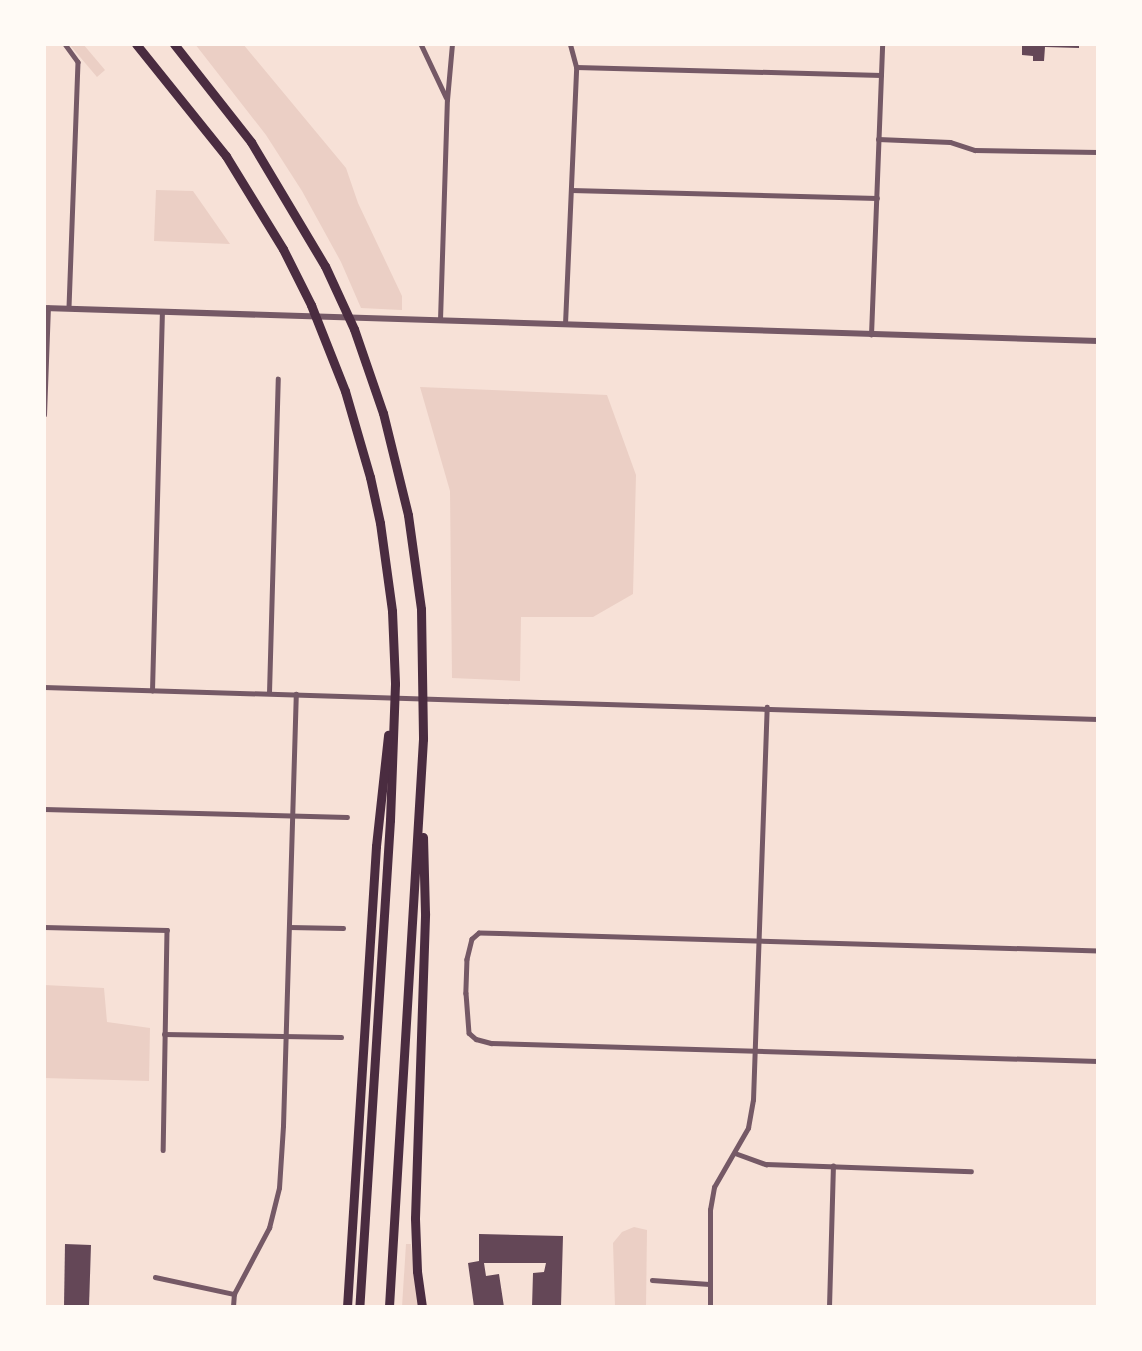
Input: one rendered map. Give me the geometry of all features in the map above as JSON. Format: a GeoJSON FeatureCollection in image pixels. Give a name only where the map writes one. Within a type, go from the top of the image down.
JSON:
{"type":"FeatureCollection","features":[{"type":"Feature","properties":{"kind":"highway"},"geometry":{"type":"LineString","coordinates":[[136,44],[199,119],[246,186],[283,249],[324,337],[345,391],[370,477],[392,611],[395,684],[390,820],[359,1307]]}},
{"type":"Feature","properties":{"kind":"highway"},"geometry":{"type":"LineString","coordinates":[[174,44],[244,131],[302,223],[354,329],[383,413],[408,515],[421,608],[424,685],[421,788],[389,1307]]}},
{"type":"Feature","properties":{"kind":"highway"},"geometry":{"type":"LineString","coordinates":[[347,1307],[379,808],[395,684]]}},
{"type":"Feature","properties":{"kind":"highway"},"geometry":{"type":"LineString","coordinates":[[421,788],[425,913],[415,1238],[422,1307]]}},
{"type":"Feature","properties":{"kind":"street"},"geometry":{"type":"LineString","coordinates":[[65,44],[78,62],[69,308]]}},
{"type":"Feature","properties":{"kind":"street"},"geometry":{"type":"LineString","coordinates":[[421,44],[447,100]]}},
{"type":"Feature","properties":{"kind":"street"},"geometry":{"type":"LineString","coordinates":[[440,320],[447,100],[452,44]]}},
{"type":"Feature","properties":{"kind":"street"},"geometry":{"type":"LineString","coordinates":[[565,324],[576,67],[570,44]]}},
{"type":"Feature","properties":{"kind":"street"},"geometry":{"type":"LineString","coordinates":[[871,335],[882,44]]}},
{"type":"Feature","properties":{"kind":"street"},"geometry":{"type":"LineString","coordinates":[[576,67],[881,75]]}},
{"type":"Feature","properties":{"kind":"street"},"geometry":{"type":"LineString","coordinates":[[878,139],[950,142],[975,150],[1098,152]]}},
{"type":"Feature","properties":{"kind":"street"},"geometry":{"type":"LineString","coordinates":[[571,190],[877,198]]}},
{"type":"Feature","properties":{"kind":"street"},"geometry":{"type":"LineString","coordinates":[[44,415],[46,308],[1098,341]]}},
{"type":"Feature","properties":{"kind":"street"},"geometry":{"type":"LineString","coordinates":[[152,691],[162,312]]}},
{"type":"Feature","properties":{"kind":"street"},"geometry":{"type":"LineString","coordinates":[[269,693],[278,379]]}},
{"type":"Feature","properties":{"kind":"street"},"geometry":{"type":"LineString","coordinates":[[44,687],[1098,719]]}},
{"type":"Feature","properties":{"kind":"street"},"geometry":{"type":"LineString","coordinates":[[233,1307],[234,1294],[269,1228],[279,1188],[296,694]]}},
{"type":"Feature","properties":{"kind":"street"},"geometry":{"type":"LineString","coordinates":[[710,1307],[710,1210],[714,1188],[748,1128],[753,1101],[767,707]]}},
{"type":"Feature","properties":{"kind":"street"},"geometry":{"type":"LineString","coordinates":[[44,809],[347,817]]}},
{"type":"Feature","properties":{"kind":"street"},"geometry":{"type":"LineString","coordinates":[[44,927],[167,930],[163,1150]]}},
{"type":"Feature","properties":{"kind":"street"},"geometry":{"type":"LineString","coordinates":[[289,927],[343,928]]}},
{"type":"Feature","properties":{"kind":"street"},"geometry":{"type":"LineString","coordinates":[[1098,951],[480,933],[472,939],[467,959],[466,993],[470,1033],[475,1039],[491,1043],[1098,1061]]}},
{"type":"Feature","properties":{"kind":"street"},"geometry":{"type":"LineString","coordinates":[[164,1034],[341,1037]]}},
{"type":"Feature","properties":{"kind":"street"},"geometry":{"type":"LineString","coordinates":[[735,1153],[766,1164],[971,1171]]}},
{"type":"Feature","properties":{"kind":"street"},"geometry":{"type":"LineString","coordinates":[[829,1307],[833,1166]]}},
{"type":"Feature","properties":{"kind":"street"},"geometry":{"type":"LineString","coordinates":[[155,1277],[234,1294]]}},
{"type":"Feature","properties":{"kind":"street"},"geometry":{"type":"LineString","coordinates":[[652,1280],[709,1284]]}},
{"type":"Feature","properties":{"kind":"shaded area"},"geometry":{"type":"Polygon","coordinates":[[[69,44],[83,44],[105,70],[97,77],[69,44]]]}},
{"type":"Feature","properties":{"kind":"shaded area"},"geometry":{"type":"Polygon","coordinates":[[[195,44],[243,44],[346,168],[358,203],[402,296],[402,310],[361,308],[341,262],[302,191],[266,135],[195,44]]]}},
{"type":"Feature","properties":{"kind":"shaded area"},"geometry":{"type":"Polygon","coordinates":[[[156,190],[193,191],[230,244],[154,241],[156,190]]]}},
{"type":"Feature","properties":{"kind":"shaded area"},"geometry":{"type":"Polygon","coordinates":[[[420,387],[607,395],[636,475],[633,594],[593,617],[521,617],[520,681],[452,678],[450,491],[420,387]]]}},
{"type":"Feature","properties":{"kind":"shaded area"},"geometry":{"type":"Polygon","coordinates":[[[44,985],[104,988],[107,1022],[150,1028],[149,1081],[44,1078],[44,985]]]}},
{"type":"Feature","properties":{"kind":"shaded area"},"geometry":{"type":"Polygon","coordinates":[[[634,1227],[647,1230],[646,1307],[615,1307],[613,1243],[622,1232],[634,1227]]]}},
{"type":"Feature","properties":{"kind":"shaded area"},"geometry":{"type":"Polygon","coordinates":[[[406,1244],[411,1244],[419,1307],[402,1307],[406,1244]]]}},
{"type":"Feature","properties":{"kind":"building"},"geometry":{"type":"Polygon","coordinates":[[[1022,44],[1079,44],[1079,48],[1045,47],[1044,61],[1033,61],[1033,56],[1022,55],[1022,44]]]}},
{"type":"Feature","properties":{"kind":"building"},"geometry":{"type":"Polygon","coordinates":[[[479,1234],[563,1236],[561,1307],[532,1307],[533,1273],[544,1272],[546,1263],[484,1263],[486,1276],[499,1274],[504,1307],[474,1307],[468,1263],[479,1261],[479,1234]]]}},
{"type":"Feature","properties":{"kind":"building"},"geometry":{"type":"Polygon","coordinates":[[[65,1244],[91,1245],[89,1307],[64,1307],[65,1244]]]}}]}
